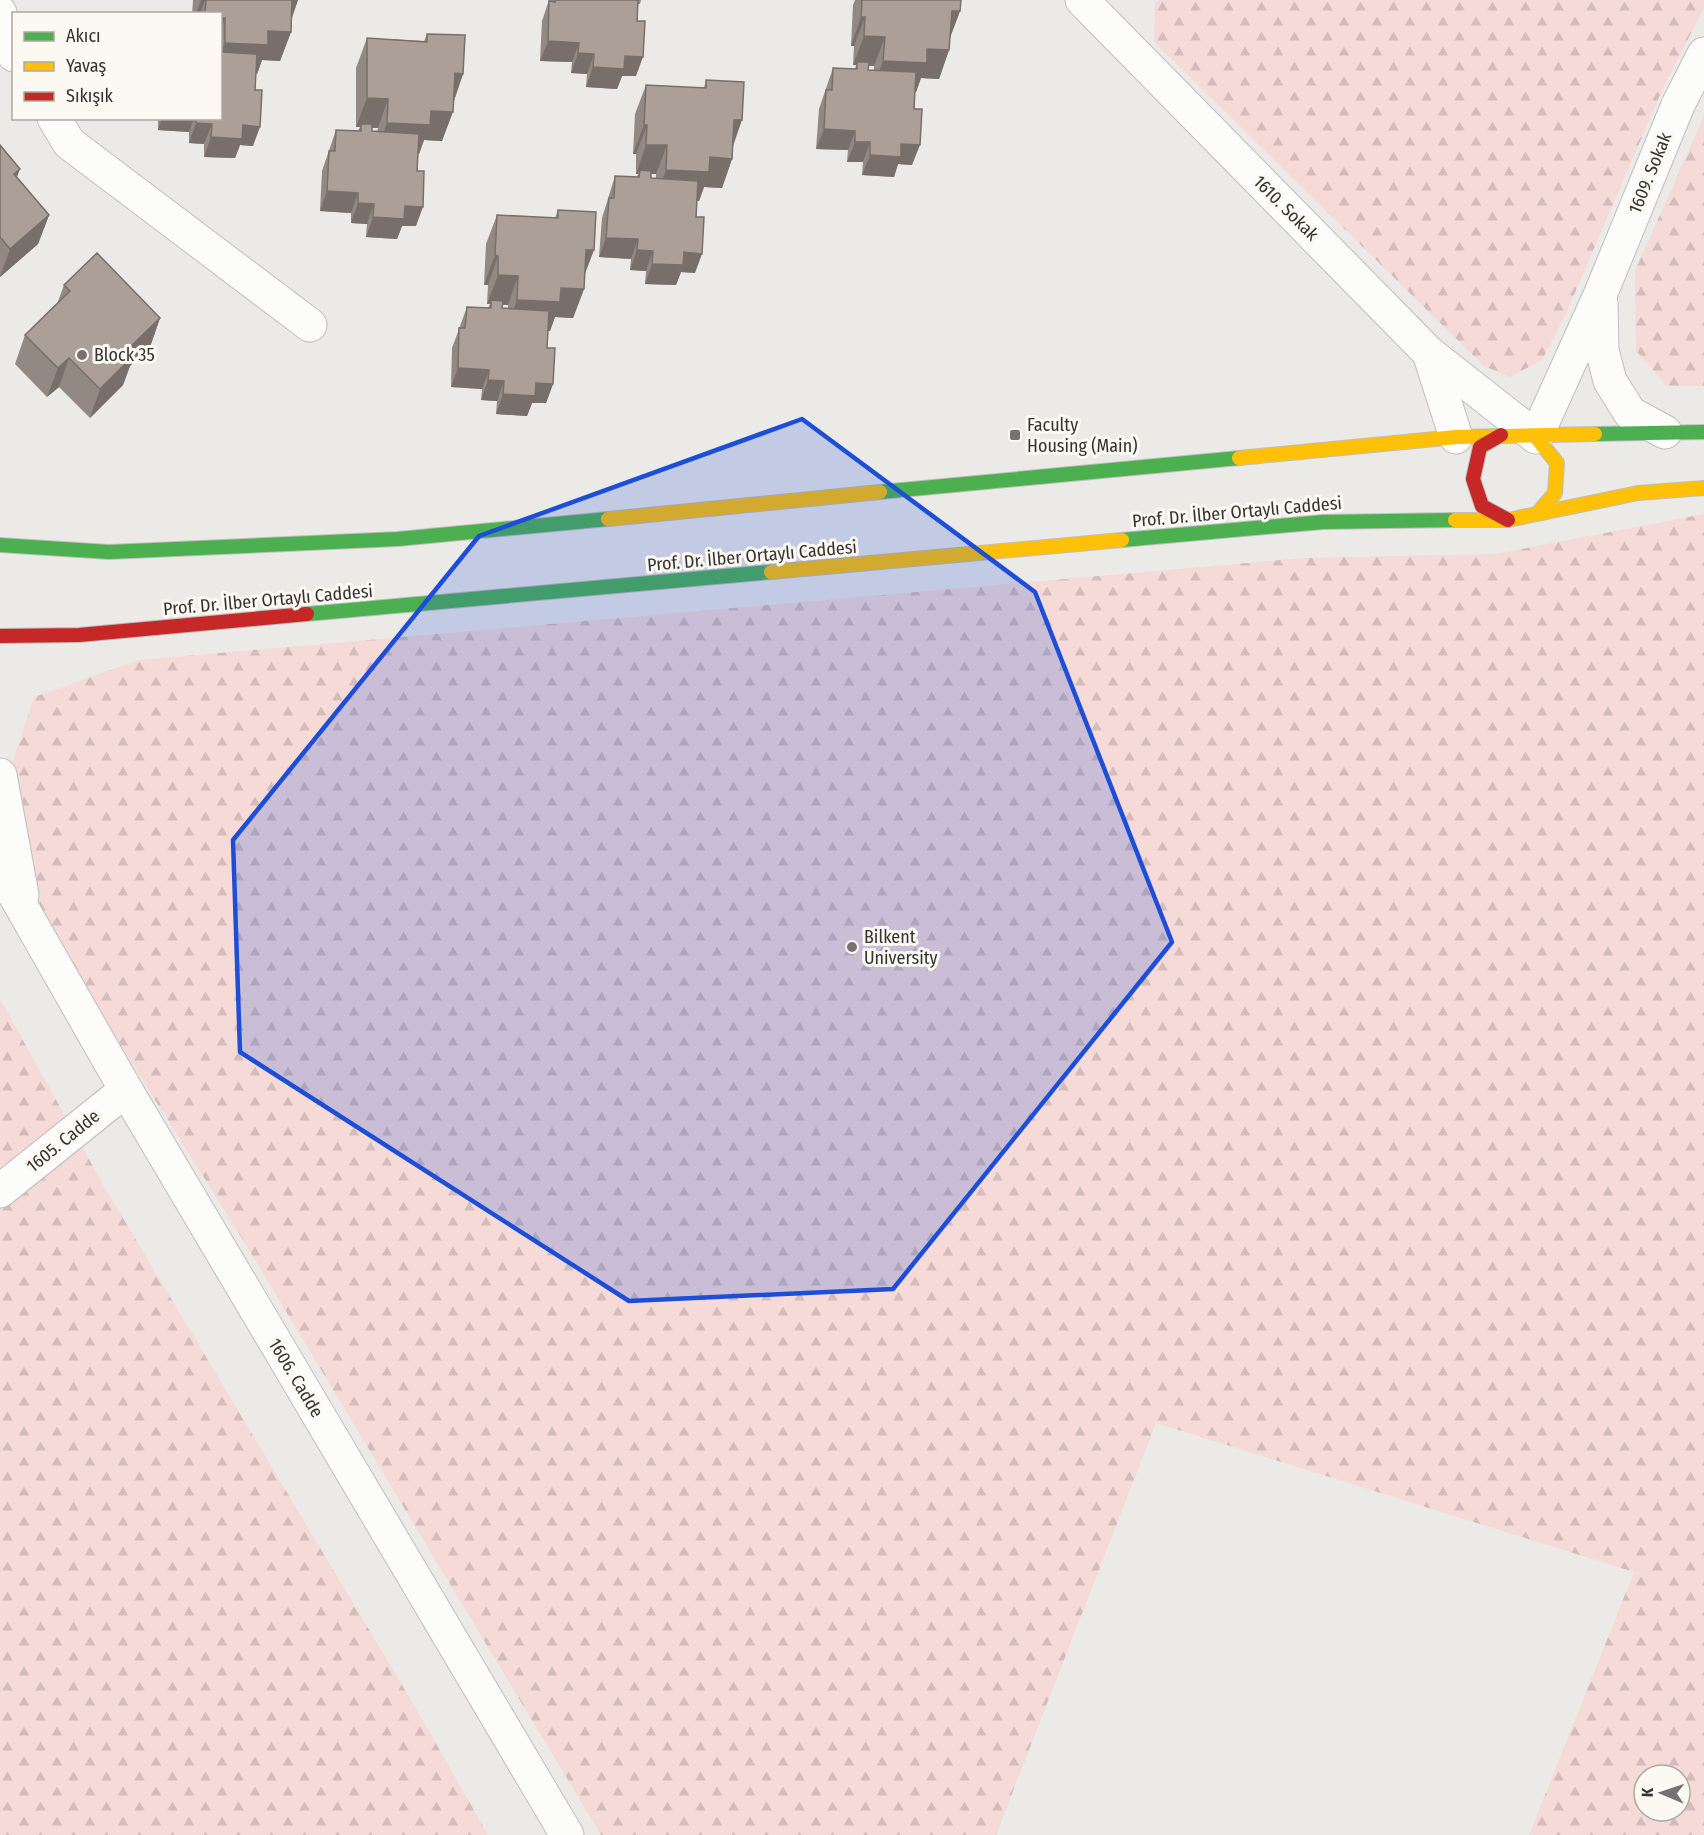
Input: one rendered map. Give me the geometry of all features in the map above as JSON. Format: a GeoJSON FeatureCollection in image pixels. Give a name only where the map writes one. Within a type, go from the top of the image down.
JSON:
{"type":"FeatureCollection","features":[{"type":"Feature","properties":{"kind":"street","name":"1610. Sokak"},"geometry":{"type":"LineString","coordinates":[[1082,0],[1429,353],[1456,437]]}},
{"type":"Feature","properties":{"kind":"street"},"geometry":{"type":"LineString","coordinates":[[0,13],[6,44],[12,53]]}},
{"type":"Feature","properties":{"kind":"street","name":"1609. Sokak"},"geometry":{"type":"LineString","coordinates":[[1536,437],[1601,293],[1678,105],[1704,54]]}},
{"type":"Feature","properties":{"kind":"street"},"geometry":{"type":"LineString","coordinates":[[55,120],[69,143],[309,325]]}},
{"type":"Feature","properties":{"kind":"street","name":"1609. Sokak"},"geometry":{"type":"LineString","coordinates":[[1601,293],[1602,350],[1610,381],[1630,413],[1665,432]]}},
{"type":"Feature","properties":{"kind":"street"},"geometry":{"type":"LineString","coordinates":[[1429,353],[1475,392],[1536,437],[1557,463],[1555,493],[1538,513]]}},
{"type":"Feature","properties":{"kind":"street"},"geometry":{"type":"LineString","coordinates":[[1475,392],[1507,402],[1536,398],[1561,381]]}},
{"type":"Feature","properties":{"kind":"street"},"geometry":{"type":"LineString","coordinates":[[0,545],[109,552],[398,539],[1456,437],[1704,432]]}},
{"type":"Feature","properties":{"kind":"street"},"geometry":{"type":"LineString","coordinates":[[1501,435],[1480,447],[1473,479],[1482,506],[1508,520]]}},
{"type":"Feature","properties":{"kind":"street","name":"Prof. Dr. İlber Ortaylı Caddesi"},"geometry":{"type":"LineString","coordinates":[[0,636],[79,635],[1323,522],[1387,519],[1508,520],[1638,493],[1704,488]]}},
{"type":"Feature","properties":{"kind":"street","name":"1606. Cadde"},"geometry":{"type":"LineString","coordinates":[[0,775],[27,920]]}},
{"type":"Feature","properties":{"kind":"street","name":"1606. Cadde"},"geometry":{"type":"LineString","coordinates":[[0,869],[27,920],[126,1090],[567,1835]]}},
{"type":"Feature","properties":{"kind":"street","name":"1605. Cadde"},"geometry":{"type":"LineString","coordinates":[[0,1191],[126,1090]]}},
{"type":"Feature","properties":{"kind":"highlighted area"},"geometry":{"type":"Polygon","coordinates":[[[802,419],[1035,592],[1172,942],[893,1289],[629,1301],[240,1052],[233,840],[479,536],[802,419]]]}},
{"type":"Feature","properties":{"kind":"green space"},"geometry":{"type":"Polygon","coordinates":[[[1159,0],[1704,0],[1704,8],[1663,88],[1564,318],[1542,360],[1510,377],[1484,366],[1154,42],[1155,4],[1159,0]]]}},
{"type":"Feature","properties":{"kind":"green space"},"geometry":{"type":"Polygon","coordinates":[[[1704,116],[1704,386],[1667,386],[1636,351],[1635,271],[1704,116]]]}},
{"type":"Feature","properties":{"kind":"green space"},"geometry":{"type":"Polygon","coordinates":[[[1704,514],[1704,1835],[1529,1835],[1634,1572],[1156,1423],[996,1835],[601,1835],[240,1235],[40,917],[10,770],[34,697],[139,660],[1303,558],[1496,554],[1704,514]]]}},
{"type":"Feature","properties":{"kind":"green space"},"geometry":{"type":"Polygon","coordinates":[[[0,999],[105,1188],[414,1705],[488,1835],[0,1835],[0,999]]]}},
{"type":"Feature","properties":{"kind":"building"},"geometry":{"type":"Polygon","coordinates":[[[206,0],[292,0],[291,32],[268,31],[268,45],[225,43],[225,18],[222,18],[222,12],[205,12],[206,0]]]}},
{"type":"Feature","properties":{"kind":"building"},"geometry":{"type":"Polygon","coordinates":[[[555,0],[638,0],[637,21],[645,21],[643,57],[625,56],[624,69],[593,67],[594,54],[578,53],[579,43],[548,41],[549,1],[555,2],[555,0]]]}},
{"type":"Feature","properties":{"kind":"building"},"geometry":{"type":"Polygon","coordinates":[[[862,0],[961,0],[960,11],[952,11],[949,50],[927,49],[927,63],[883,61],[885,37],[864,36],[865,17],[861,17],[862,0]]]}},
{"type":"Feature","properties":{"kind":"building"},"geometry":{"type":"Polygon","coordinates":[[[427,34],[465,35],[463,74],[455,73],[453,112],[431,111],[430,125],[387,123],[388,99],[367,98],[367,38],[427,42],[427,34]]]}},
{"type":"Feature","properties":{"kind":"building"},"geometry":{"type":"Polygon","coordinates":[[[222,52],[257,54],[255,90],[262,90],[260,127],[243,125],[242,139],[211,137],[212,124],[196,123],[196,120],[222,120],[222,52]]]}},
{"type":"Feature","properties":{"kind":"building"},"geometry":{"type":"Polygon","coordinates":[[[857,62],[869,62],[868,70],[916,72],[914,109],[922,109],[920,145],[901,144],[901,157],[870,155],[870,142],[855,142],[855,131],[824,129],[826,90],[832,90],[833,68],[857,69],[857,62]]]}},
{"type":"Feature","properties":{"kind":"building"},"geometry":{"type":"Polygon","coordinates":[[[706,80],[744,82],[742,120],[734,120],[732,159],[710,157],[709,172],[666,170],[667,145],[646,145],[647,125],[644,125],[646,85],[706,88],[706,80]]]}},
{"type":"Feature","properties":{"kind":"building"},"geometry":{"type":"Polygon","coordinates":[[[361,124],[372,124],[372,131],[419,134],[417,171],[424,171],[423,207],[405,206],[404,219],[373,217],[374,204],[358,203],[358,193],[327,191],[329,151],[335,151],[336,130],[361,131],[361,124]]]}},
{"type":"Feature","properties":{"kind":"building"},"geometry":{"type":"Polygon","coordinates":[[[0,145],[20,169],[14,174],[49,215],[10,249],[0,237],[0,145]]]}},
{"type":"Feature","properties":{"kind":"building"},"geometry":{"type":"Polygon","coordinates":[[[640,170],[651,171],[651,178],[698,181],[696,217],[704,217],[702,254],[684,252],[683,265],[652,264],[653,251],[637,250],[638,239],[606,238],[609,198],[614,198],[615,176],[639,177],[640,170]]]}},
{"type":"Feature","properties":{"kind":"building"},"geometry":{"type":"Polygon","coordinates":[[[558,210],[596,212],[594,250],[586,250],[584,289],[561,288],[560,302],[517,300],[518,276],[498,275],[498,256],[495,255],[497,215],[558,218],[558,210]]]}},
{"type":"Feature","properties":{"kind":"building","name":"Block 35"},"geometry":{"type":"Polygon","coordinates":[[[97,253],[160,318],[127,350],[133,356],[100,389],[69,358],[58,368],[25,335],[70,291],[64,285],[97,253]]]}},
{"type":"Feature","properties":{"kind":"building"},"geometry":{"type":"Polygon","coordinates":[[[491,300],[503,301],[502,308],[549,311],[547,348],[555,348],[553,384],[536,383],[535,396],[503,394],[504,381],[488,380],[489,370],[458,368],[459,328],[465,328],[467,307],[491,308],[491,300]]]}},
{"type":"Feature","properties":{"kind":"traffic: fast"},"geometry":{"type":"LineString","coordinates":[[1595,434],[1704,432]]}},
{"type":"Feature","properties":{"kind":"traffic: fast"},"geometry":{"type":"LineString","coordinates":[[880,492],[1239,458]]}},
{"type":"Feature","properties":{"kind":"traffic: fast"},"geometry":{"type":"LineString","coordinates":[[0,545],[109,552],[398,539],[608,519]]}},
{"type":"Feature","properties":{"kind":"traffic: fast"},"geometry":{"type":"LineString","coordinates":[[1122,540],[1323,522],[1455,520]]}},
{"type":"Feature","properties":{"kind":"traffic: fast"},"geometry":{"type":"LineString","coordinates":[[307,614],[771,572]]}},
{"type":"Feature","properties":{"kind":"traffic: slow"},"geometry":{"type":"LineString","coordinates":[[1239,458],[1456,437],[1595,434]]}},
{"type":"Feature","properties":{"kind":"traffic: slow"},"geometry":{"type":"LineString","coordinates":[[1536,437],[1557,463],[1555,493],[1538,513]]}},
{"type":"Feature","properties":{"kind":"traffic: slow"},"geometry":{"type":"LineString","coordinates":[[1455,520],[1508,520],[1638,493],[1704,488]]}},
{"type":"Feature","properties":{"kind":"traffic: slow"},"geometry":{"type":"LineString","coordinates":[[608,519],[880,492]]}},
{"type":"Feature","properties":{"kind":"traffic: slow"},"geometry":{"type":"LineString","coordinates":[[771,572],[1122,540]]}},
{"type":"Feature","properties":{"kind":"traffic: jam"},"geometry":{"type":"LineString","coordinates":[[1501,435],[1480,447],[1473,479],[1482,506],[1508,520]]}},
{"type":"Feature","properties":{"kind":"traffic: jam"},"geometry":{"type":"LineString","coordinates":[[0,636],[79,635],[307,614]]}},
{"type":"Feature","properties":{"kind":"place","name":"Block 35"},"geometry":{"type":"Point","coordinates":[82,355]}},
{"type":"Feature","properties":{"kind":"place","name":"Faculty Housing (Main)"},"geometry":{"type":"Point","coordinates":[1015,435]}},
{"type":"Feature","properties":{"kind":"place","name":"Bilkent University"},"geometry":{"type":"Point","coordinates":[852,947]}}]}
